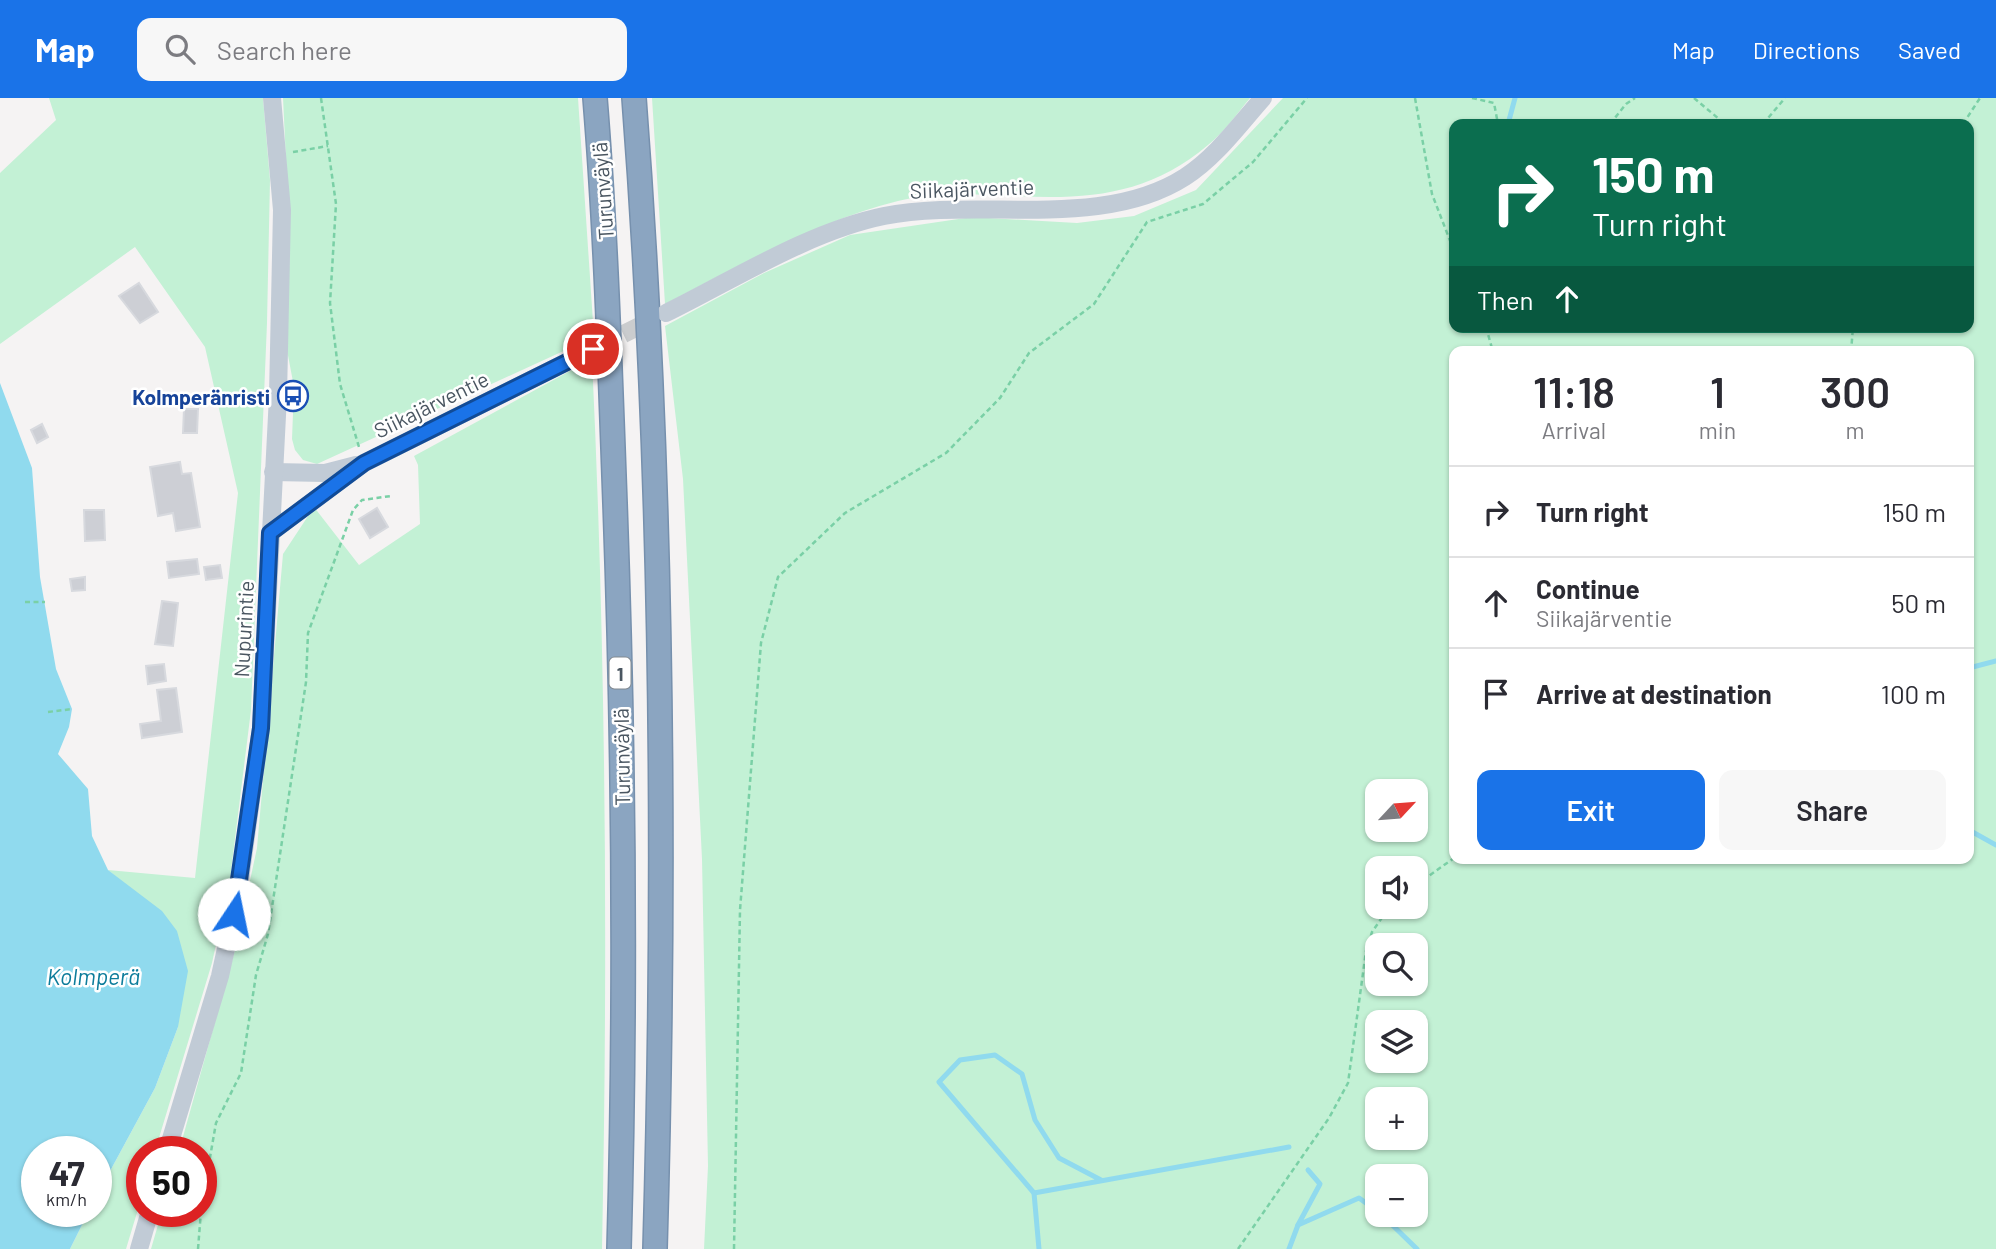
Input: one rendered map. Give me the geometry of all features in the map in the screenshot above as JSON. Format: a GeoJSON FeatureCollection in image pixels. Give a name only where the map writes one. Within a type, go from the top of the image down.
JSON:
{"type":"FeatureCollection","features":[{"type":"Feature","properties":{"kind":"highway","name":"Turunväylä"},"geometry":{"type":"LineString","coordinates":[[596,98],[606,234],[620,634],[623,904],[619,1249]]}},
{"type":"Feature","properties":{"kind":"highway","name":"Turunväylä"},"geometry":{"type":"LineString","coordinates":[[634,98],[644,226],[657,628],[660,902],[655,1249]]}},
{"type":"Feature","properties":{"kind":"street","name":"Nupurintie"},"geometry":{"type":"LineString","coordinates":[[172,1136],[220,976],[239,894],[261,728],[278,396],[282,210],[272,98]]}},
{"type":"Feature","properties":{"kind":"street","name":"Siikajärventie"},"geometry":{"type":"LineString","coordinates":[[666,313],[797,248],[880,217],[924,209],[1077,207],[1136,199],[1186,176],[1216,152],[1263,98]]}},
{"type":"Feature","properties":{"kind":"street","name":"Siikajärventie"},"geometry":{"type":"LineString","coordinates":[[364,463],[593,349]]}},
{"type":"Feature","properties":{"kind":"street"},"geometry":{"type":"LineString","coordinates":[[273,472],[325,472],[364,463]]}},
{"type":"Feature","properties":{"kind":"street"},"geometry":{"type":"LineString","coordinates":[[270,533],[364,463]]}},
{"type":"Feature","properties":{"kind":"street"},"geometry":{"type":"LineString","coordinates":[[139,1249],[145,1227]]}},
{"type":"Feature","properties":{"kind":"path"},"geometry":{"type":"LineString","coordinates":[[321,98],[336,204],[330,303],[333,330],[340,384],[364,463]]}},
{"type":"Feature","properties":{"kind":"path"},"geometry":{"type":"LineString","coordinates":[[734,1249],[740,910],[761,642],[778,577],[845,513],[946,453],[1000,398],[1029,353],[1094,304],[1147,222],[1203,204],[1253,162],[1307,98]]}},
{"type":"Feature","properties":{"kind":"path"},"geometry":{"type":"LineString","coordinates":[[1415,98],[1432,194],[1449,238]]}},
{"type":"Feature","properties":{"kind":"path"},"geometry":{"type":"LineString","coordinates":[[1472,98],[1494,103],[1498,119]]}},
{"type":"Feature","properties":{"kind":"path"},"geometry":{"type":"LineString","coordinates":[[1615,119],[1626,104],[1635,98]]}},
{"type":"Feature","properties":{"kind":"path"},"geometry":{"type":"LineString","coordinates":[[1694,98],[1719,119]]}},
{"type":"Feature","properties":{"kind":"path"},"geometry":{"type":"LineString","coordinates":[[1767,119],[1785,98]]}},
{"type":"Feature","properties":{"kind":"path"},"geometry":{"type":"LineString","coordinates":[[1966,119],[1980,98]]}},
{"type":"Feature","properties":{"kind":"path"},"geometry":{"type":"LineString","coordinates":[[277,155],[328,146]]}},
{"type":"Feature","properties":{"kind":"path"},"geometry":{"type":"LineString","coordinates":[[214,1136],[216,1122],[241,1073],[256,975],[268,934],[306,682],[308,633],[353,510],[362,500],[391,496]]}},
{"type":"Feature","properties":{"kind":"path"},"geometry":{"type":"LineString","coordinates":[[25,602],[45,602]]}},
{"type":"Feature","properties":{"kind":"path"},"geometry":{"type":"LineString","coordinates":[[48,712],[72,709]]}},
{"type":"Feature","properties":{"kind":"path"},"geometry":{"type":"LineString","coordinates":[[1428,876],[1449,862]]}},
{"type":"Feature","properties":{"kind":"path"},"geometry":{"type":"LineString","coordinates":[[1238,1249],[1329,1118],[1348,1083],[1366,951],[1372,933],[1381,919]]}},
{"type":"Feature","properties":{"kind":"path"},"geometry":{"type":"LineString","coordinates":[[198,1249],[200,1227]]}},
{"type":"Feature","properties":{"kind":"green space"},"geometry":{"type":"Polygon","coordinates":[[[49,98],[263,98],[270,180],[267,323],[251,710],[230,879],[212,963],[160,1136],[129,1136],[155,1088],[178,1027],[126,885],[108,870],[195,878],[238,493],[205,347],[135,247],[0,344],[0,173],[56,120],[49,98]]]}},
{"type":"Feature","properties":{"kind":"green space"},"geometry":{"type":"Polygon","coordinates":[[[283,98],[578,98],[594,337],[317,464],[303,460],[295,450],[292,439],[294,387],[286,345],[290,243],[283,98]]]}},
{"type":"Feature","properties":{"kind":"green space"},"geometry":{"type":"Polygon","coordinates":[[[652,98],[1250,98],[1208,145],[1186,162],[1140,184],[1117,191],[1067,197],[955,194],[898,201],[837,220],[750,260],[665,304],[652,98]]]}},
{"type":"Feature","properties":{"kind":"green space"},"geometry":{"type":"Polygon","coordinates":[[[1283,98],[1996,98],[1996,1249],[704,1249],[708,1166],[702,859],[683,479],[665,326],[764,273],[850,235],[972,217],[1077,223],[1134,216],[1196,190],[1283,98]]]}},
{"type":"Feature","properties":{"kind":"green space"},"geometry":{"type":"Polygon","coordinates":[[[592,359],[604,804],[602,1249],[151,1249],[157,1227],[217,1227],[217,1136],[183,1136],[235,950],[257,848],[283,554],[314,507],[359,565],[420,524],[418,465],[414,456],[592,359]]]}},
{"type":"Feature","properties":{"kind":"green space"},"geometry":{"type":"Polygon","coordinates":[[[126,1142],[126,1227],[133,1227],[126,1249],[70,1249],[81,1227],[112,1227],[112,1167],[126,1142]]]}},
{"type":"Feature","properties":{"kind":"water","name":"Kolmperä"},"geometry":{"type":"Polygon","coordinates":[[[0,383],[32,468],[40,577],[56,669],[72,709],[69,727],[58,754],[88,789],[92,836],[108,870],[162,911],[177,931],[188,971],[178,1027],[155,1088],[129,1136],[126,1136],[126,1142],[112,1167],[112,1136],[21,1136],[21,1227],[81,1227],[70,1249],[0,1249],[0,383]]]}},
{"type":"Feature","properties":{"kind":"building"},"geometry":{"type":"Polygon","coordinates":[[[139,283],[158,312],[140,323],[119,296],[139,283]]]}},
{"type":"Feature","properties":{"kind":"building"},"geometry":{"type":"Polygon","coordinates":[[[184,409],[198,409],[197,433],[183,433],[184,409]]]}},
{"type":"Feature","properties":{"kind":"building"},"geometry":{"type":"Polygon","coordinates":[[[42,424],[48,437],[37,443],[31,430],[42,424]]]}},
{"type":"Feature","properties":{"kind":"building"},"geometry":{"type":"Polygon","coordinates":[[[180,462],[182,474],[191,473],[200,527],[176,531],[173,513],[158,516],[150,467],[180,462]]]}},
{"type":"Feature","properties":{"kind":"building"},"geometry":{"type":"Polygon","coordinates":[[[377,508],[388,527],[370,538],[359,519],[377,508]]]}},
{"type":"Feature","properties":{"kind":"building"},"geometry":{"type":"Polygon","coordinates":[[[84,510],[104,510],[105,540],[85,541],[84,510]]]}},
{"type":"Feature","properties":{"kind":"building"},"geometry":{"type":"Polygon","coordinates":[[[197,559],[199,574],[169,578],[167,562],[197,559]]]}},
{"type":"Feature","properties":{"kind":"building"},"geometry":{"type":"Polygon","coordinates":[[[220,565],[222,578],[206,580],[204,567],[220,565]]]}},
{"type":"Feature","properties":{"kind":"building"},"geometry":{"type":"Polygon","coordinates":[[[85,577],[85,590],[72,591],[70,579],[85,577]]]}},
{"type":"Feature","properties":{"kind":"building"},"geometry":{"type":"Polygon","coordinates":[[[162,601],[178,603],[173,646],[155,644],[162,601]]]}},
{"type":"Feature","properties":{"kind":"building"},"geometry":{"type":"Polygon","coordinates":[[[164,664],[166,681],[148,684],[146,666],[164,664]]]}},
{"type":"Feature","properties":{"kind":"building"},"geometry":{"type":"Polygon","coordinates":[[[176,688],[182,732],[142,738],[140,724],[161,721],[157,690],[176,688]]]}},
{"type":"Feature","properties":{"kind":"waterway"},"geometry":{"type":"LineString","coordinates":[[1509,119],[1515,98]]}},
{"type":"Feature","properties":{"kind":"waterway"},"geometry":{"type":"LineString","coordinates":[[1974,667],[1996,661]]}},
{"type":"Feature","properties":{"kind":"waterway"},"geometry":{"type":"LineString","coordinates":[[1974,833],[1996,845]]}},
{"type":"Feature","properties":{"kind":"waterway"},"geometry":{"type":"LineString","coordinates":[[1101,1180],[1059,1158],[1035,1120],[1022,1074],[995,1055],[960,1060],[939,1082],[1034,1193],[1289,1147]]}},
{"type":"Feature","properties":{"kind":"waterway"},"geometry":{"type":"LineString","coordinates":[[1298,1225],[1320,1184],[1308,1170]]}},
{"type":"Feature","properties":{"kind":"waterway"},"geometry":{"type":"LineString","coordinates":[[1034,1193],[1039,1249]]}},
{"type":"Feature","properties":{"kind":"waterway"},"geometry":{"type":"LineString","coordinates":[[1289,1249],[1298,1225],[1359,1198],[1365,1202]]}},
{"type":"Feature","properties":{"kind":"waterway"},"geometry":{"type":"LineString","coordinates":[[1394,1227],[1417,1249]]}},
{"type":"Feature","properties":{"kind":"tunnel"},"geometry":{"type":"LineString","coordinates":[[599,346],[656,318]]}},
{"type":"Feature","properties":{"kind":"place","name":"Kolmperänristi"},"geometry":{"type":"Point","coordinates":[293,396]}},
{"type":"Feature","properties":{"kind":"route"},"geometry":{"type":"LineString","coordinates":[[234,914],[249,826],[261,728],[270,533],[364,463],[593,349]]}}]}
